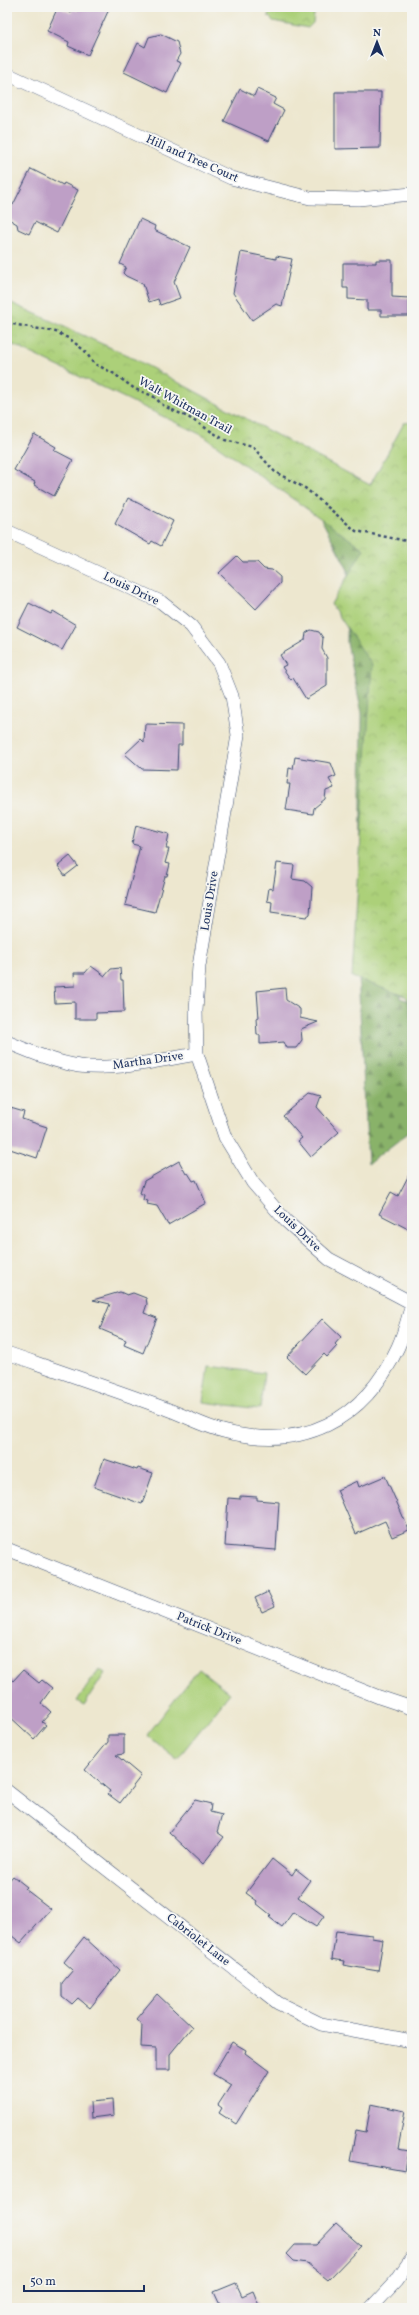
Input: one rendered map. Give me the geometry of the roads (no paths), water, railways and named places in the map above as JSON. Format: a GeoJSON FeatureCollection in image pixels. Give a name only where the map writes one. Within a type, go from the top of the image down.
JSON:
{"type":"FeatureCollection","features":[{"type":"Feature","properties":{"kind":"street","name":"Hill and Tree Court"},"geometry":{"type":"LineString","coordinates":[[7,74],[231,178],[310,198],[358,199],[412,194]]}},
{"type":"Feature","properties":{"kind":"street","name":"Louis Drive"},"geometry":{"type":"LineString","coordinates":[[7,530],[160,602],[196,633],[219,663],[232,696],[238,736],[199,966],[196,1011],[197,1054],[225,1137],[253,1183],[286,1222],[329,1259],[412,1303],[399,1346],[380,1380],[355,1406],[330,1425],[297,1436],[262,1438],[222,1431],[167,1409],[7,1353]]}},
{"type":"Feature","properties":{"kind":"street","name":"Martha Drive"},"geometry":{"type":"LineString","coordinates":[[7,1042],[44,1058],[80,1066],[119,1067],[197,1054]]}},
{"type":"Feature","properties":{"kind":"street","name":"Patrick Drive"},"geometry":{"type":"LineString","coordinates":[[7,1549],[379,1697],[412,1708]]}},
{"type":"Feature","properties":{"kind":"street","name":"Cabriolet Lane"},"geometry":{"type":"LineString","coordinates":[[7,1791],[278,2003],[321,2024],[412,2041]]}},
{"type":"Feature","properties":{"kind":"street"},"geometry":{"type":"LineString","coordinates":[[371,2308],[396,2281],[412,2258]]}}]}
